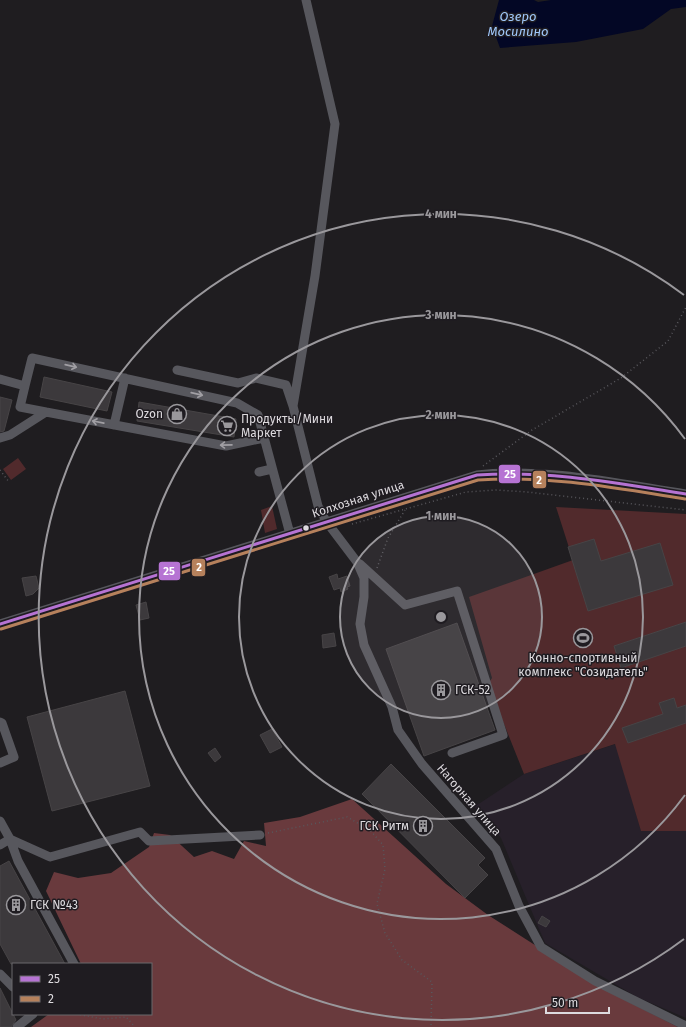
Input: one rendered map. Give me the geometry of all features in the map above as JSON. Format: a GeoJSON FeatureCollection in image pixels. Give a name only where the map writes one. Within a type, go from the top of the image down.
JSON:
{"type":"FeatureCollection","features":[{"type":"Feature","properties":{"kind":"street"},"geometry":{"type":"LineString","coordinates":[[293,406],[315,276],[335,124],[306,0]]}},
{"type":"Feature","properties":{"kind":"street"},"geometry":{"type":"LineString","coordinates":[[264,438],[226,446],[20,408],[32,358],[237,403],[258,415],[290,534]]}},
{"type":"Feature","properties":{"kind":"street","name":"Нагорная улица"},"geometry":{"type":"LineString","coordinates":[[176,370],[238,383],[256,378],[286,385],[293,406],[318,506],[326,521],[356,561],[364,578],[364,597],[360,624],[364,645],[392,707],[398,730],[422,764],[496,849],[519,906],[541,947],[594,981],[686,1026]]}},
{"type":"Feature","properties":{"kind":"street"},"geometry":{"type":"LineString","coordinates":[[114,425],[126,378]]}},
{"type":"Feature","properties":{"kind":"street"},"geometry":{"type":"LineString","coordinates":[[0,379],[25,386]]}},
{"type":"Feature","properties":{"kind":"street"},"geometry":{"type":"LineString","coordinates":[[0,438],[10,435],[46,412]]}},
{"type":"Feature","properties":{"kind":"street"},"geometry":{"type":"LineString","coordinates":[[259,472],[272,468]]}},
{"type":"Feature","properties":{"kind":"street","name":"Колхозная улица"},"geometry":{"type":"LineString","coordinates":[[0,624],[466,478],[500,473],[576,478],[686,494]]}},
{"type":"Feature","properties":{"kind":"street"},"geometry":{"type":"LineString","coordinates":[[356,561],[405,605],[457,591],[503,735],[452,753]]}},
{"type":"Feature","properties":{"kind":"street"},"geometry":{"type":"LineString","coordinates":[[0,722],[2,723],[14,757],[0,763]]}},
{"type":"Feature","properties":{"kind":"street"},"geometry":{"type":"LineString","coordinates":[[0,821],[10,838],[18,862],[73,963]]}},
{"type":"Feature","properties":{"kind":"street"},"geometry":{"type":"LineString","coordinates":[[10,838],[50,857],[140,832],[149,841],[197,840],[260,835]]}},
{"type":"Feature","properties":{"kind":"street"},"geometry":{"type":"LineString","coordinates":[[0,845],[10,838]]}},
{"type":"Feature","properties":{"kind":"street"},"geometry":{"type":"LineString","coordinates":[[0,974],[12,986]]}},
{"type":"Feature","properties":{"kind":"street"},"geometry":{"type":"LineString","coordinates":[[17,1027],[32,1015]]}},
{"type":"Feature","properties":{"kind":"path"},"geometry":{"type":"LineString","coordinates":[[478,469],[532,430],[621,378],[668,340],[686,307]]}},
{"type":"Feature","properties":{"kind":"path"},"geometry":{"type":"LineString","coordinates":[[0,470],[9,482]]}},
{"type":"Feature","properties":{"kind":"path"},"geometry":{"type":"LineString","coordinates":[[352,524],[466,492],[497,490],[686,510]]}},
{"type":"Feature","properties":{"kind":"path"},"geometry":{"type":"LineString","coordinates":[[373,576],[388,538],[405,510]]}},
{"type":"Feature","properties":{"kind":"path"},"geometry":{"type":"LineString","coordinates":[[260,835],[347,817],[370,830],[383,845],[385,869],[377,904],[385,933],[402,960],[432,982],[431,1027]]}},
{"type":"Feature","properties":{"kind":"path"},"geometry":{"type":"LineString","coordinates":[[81,1015],[103,1019],[126,1017],[135,1027]]}},
{"type":"Feature","properties":{"kind":"shaded area"},"geometry":{"type":"Polygon","coordinates":[[[18,458],[26,469],[11,480],[3,469],[18,458]]]}},
{"type":"Feature","properties":{"kind":"shaded area"},"geometry":{"type":"Polygon","coordinates":[[[272,506],[277,529],[265,533],[261,510],[272,506]]]}},
{"type":"Feature","properties":{"kind":"shaded area","name":"Конно-спортивный комплекс \"Созидатель\""},"geometry":{"type":"Polygon","coordinates":[[[556,507],[686,514],[686,831],[641,831],[615,744],[524,774],[488,684],[492,678],[469,597],[573,560],[556,507]]]}},
{"type":"Feature","properties":{"kind":"shaded area"},"geometry":{"type":"Polygon","coordinates":[[[616,744],[641,831],[686,831],[686,1018],[637,997],[545,943],[501,838],[474,807],[524,774],[616,744]]]}},
{"type":"Feature","properties":{"kind":"shaded area"},"geometry":{"type":"Polygon","coordinates":[[[352,799],[446,884],[488,915],[605,990],[678,1027],[31,1027],[48,1015],[152,1015],[152,963],[81,963],[46,891],[54,872],[78,878],[111,873],[149,847],[154,833],[170,835],[194,857],[212,851],[234,859],[244,841],[266,846],[264,823],[300,817],[352,799]]]}},
{"type":"Feature","properties":{"kind":"water","name":"Озеро Мосилино"},"geometry":{"type":"Polygon","coordinates":[[[499,0],[534,0],[538,2],[551,0],[686,0],[686,7],[671,9],[643,29],[576,42],[500,48],[492,26],[499,0]]]}},
{"type":"Feature","properties":{"kind":"building"},"geometry":{"type":"Polygon","coordinates":[[[44,377],[112,392],[107,411],[40,397],[44,377]]]}},
{"type":"Feature","properties":{"kind":"building"},"geometry":{"type":"Polygon","coordinates":[[[0,397],[12,400],[4,431],[0,432],[0,397]]]}},
{"type":"Feature","properties":{"kind":"building"},"geometry":{"type":"Polygon","coordinates":[[[139,402],[236,419],[234,437],[137,421],[139,402]]]}},
{"type":"Feature","properties":{"kind":"building"},"geometry":{"type":"Polygon","coordinates":[[[594,539],[601,561],[660,543],[673,585],[588,611],[568,547],[594,539]]]}},
{"type":"Feature","properties":{"kind":"building"},"geometry":{"type":"Polygon","coordinates":[[[337,574],[338,579],[347,576],[350,586],[347,587],[348,589],[341,592],[340,588],[334,590],[329,577],[337,574]]]}},
{"type":"Feature","properties":{"kind":"building"},"geometry":{"type":"Polygon","coordinates":[[[36,576],[39,588],[33,594],[26,596],[22,578],[36,576]]]}},
{"type":"Feature","properties":{"kind":"building"},"geometry":{"type":"Polygon","coordinates":[[[146,602],[149,618],[140,620],[136,605],[146,602]]]}},
{"type":"Feature","properties":{"kind":"building"},"geometry":{"type":"Polygon","coordinates":[[[686,622],[686,646],[621,668],[614,646],[686,622]]]}},
{"type":"Feature","properties":{"kind":"building","name":"ГСК-52"},"geometry":{"type":"Polygon","coordinates":[[[457,623],[495,730],[424,756],[386,649],[457,623]]]}},
{"type":"Feature","properties":{"kind":"building"},"geometry":{"type":"Polygon","coordinates":[[[334,633],[336,646],[323,648],[322,635],[334,633]]]}},
{"type":"Feature","properties":{"kind":"building"},"geometry":{"type":"Polygon","coordinates":[[[125,691],[150,786],[52,811],[27,717],[125,691]]]}},
{"type":"Feature","properties":{"kind":"building"},"geometry":{"type":"Polygon","coordinates":[[[674,698],[677,708],[686,705],[686,723],[628,743],[622,728],[663,714],[659,703],[674,698]]]}},
{"type":"Feature","properties":{"kind":"building"},"geometry":{"type":"Polygon","coordinates":[[[272,729],[282,747],[270,753],[260,735],[272,729]]]}},
{"type":"Feature","properties":{"kind":"building"},"geometry":{"type":"Polygon","coordinates":[[[215,748],[221,757],[215,762],[208,753],[215,748]]]}},
{"type":"Feature","properties":{"kind":"building","name":"ГСК Ритм"},"geometry":{"type":"Polygon","coordinates":[[[391,764],[485,858],[478,865],[488,875],[465,898],[362,794],[391,764]]]}},
{"type":"Feature","properties":{"kind":"building","name":"ГСК №43"},"geometry":{"type":"Polygon","coordinates":[[[9,861],[64,963],[11,964],[0,944],[0,866],[9,861]]]}},
{"type":"Feature","properties":{"kind":"building"},"geometry":{"type":"Polygon","coordinates":[[[542,916],[550,921],[546,927],[538,923],[542,916]]]}},
{"type":"Feature","properties":{"kind":"building"},"geometry":{"type":"Polygon","coordinates":[[[0,988],[12,1012],[12,1015],[16,1020],[11,1027],[0,1027],[0,988]]]}},
{"type":"Feature","properties":{"kind":"transit line","name":"25"},"geometry":{"type":"LineString","coordinates":[[0,624],[477,475],[530,474],[582,478],[686,494]]}},
{"type":"Feature","properties":{"kind":"transit line","name":"2"},"geometry":{"type":"LineString","coordinates":[[1,629],[478,480],[530,479],[556,481],[608,487],[685,499]]}},
{"type":"Feature","properties":{"kind":"place","name":"Ozon"},"geometry":{"type":"Point","coordinates":[177,414]}},
{"type":"Feature","properties":{"kind":"place","name":"Продукты/Мини Маркет"},"geometry":{"type":"Point","coordinates":[227,426]}},
{"type":"Feature","properties":{"kind":"place","name":"Конно-спортивный комплекс \"Созидатель\""},"geometry":{"type":"Point","coordinates":[583,638]}},
{"type":"Feature","properties":{"kind":"place","name":"ГСК-52"},"geometry":{"type":"Point","coordinates":[441,690]}},
{"type":"Feature","properties":{"kind":"place","name":"ГСК Ритм"},"geometry":{"type":"Point","coordinates":[423,826]}},
{"type":"Feature","properties":{"kind":"place","name":"ГСК №43"},"geometry":{"type":"Point","coordinates":[16,905]}}]}
